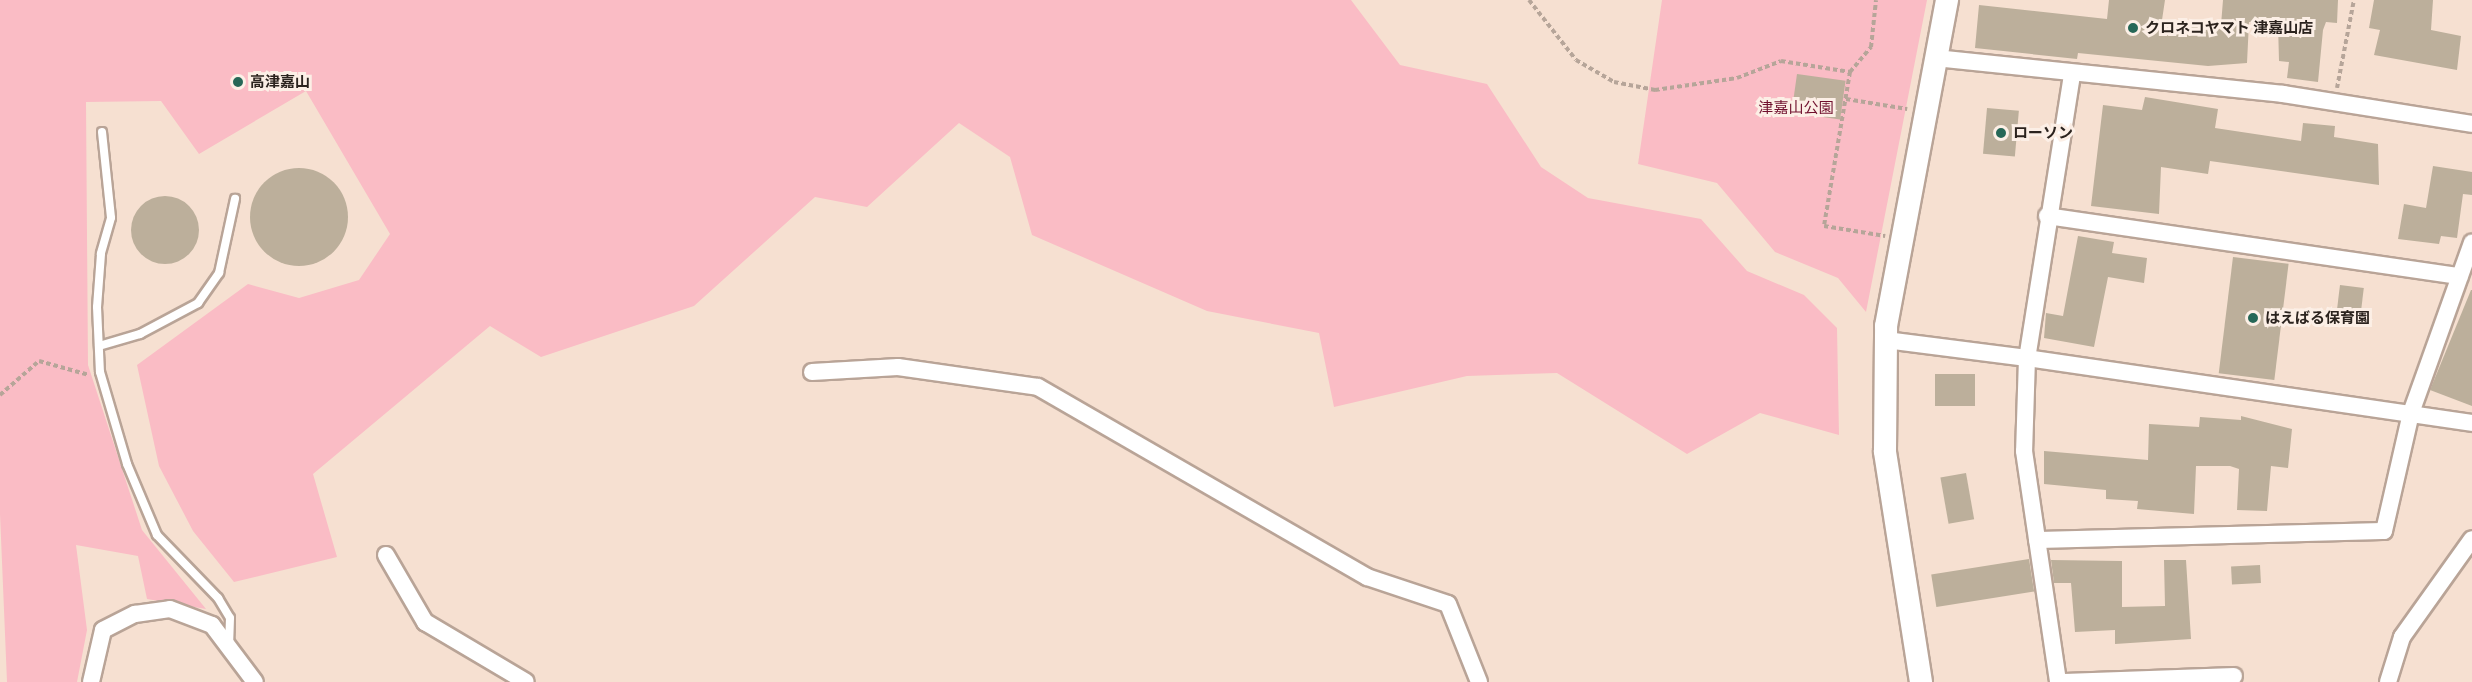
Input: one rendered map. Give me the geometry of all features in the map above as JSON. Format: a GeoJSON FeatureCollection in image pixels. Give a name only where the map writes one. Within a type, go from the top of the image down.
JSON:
{"type":"FeatureCollection","features":[{"type":"Feature","properties":{"kind":"street"},"geometry":{"type":"LineString","coordinates":[[1921,682],[1885,452],[1886,340],[1947,0]]}},
{"type":"Feature","properties":{"kind":"street"},"geometry":{"type":"LineString","coordinates":[[1936,58],[2072,75],[2334,102],[2472,124]]}},
{"type":"Feature","properties":{"kind":"street"},"geometry":{"type":"LineString","coordinates":[[2058,682],[2024,451],[2027,358],[2047,216],[2072,75]]}},
{"type":"Feature","properties":{"kind":"street"},"geometry":{"type":"LineString","coordinates":[[2047,216],[2460,276]]}},
{"type":"Feature","properties":{"kind":"street"},"geometry":{"type":"LineString","coordinates":[[2037,540],[2384,531],[2411,413],[2472,243]]}},
{"type":"Feature","properties":{"kind":"street"},"geometry":{"type":"LineString","coordinates":[[1886,340],[2027,358],[2472,423]]}},
{"type":"Feature","properties":{"kind":"street"},"geometry":{"type":"LineString","coordinates":[[813,372],[898,366],[1038,387],[1367,577],[1448,604],[1479,682]]}},
{"type":"Feature","properties":{"kind":"street"},"geometry":{"type":"LineString","coordinates":[[2388,682],[2402,638],[2472,539]]}},
{"type":"Feature","properties":{"kind":"street"},"geometry":{"type":"LineString","coordinates":[[386,555],[424,622],[526,682]]}},
{"type":"Feature","properties":{"kind":"street"},"geometry":{"type":"LineString","coordinates":[[91,682],[103,630],[135,614],[170,609],[212,625],[255,682]]}},
{"type":"Feature","properties":{"kind":"street"},"geometry":{"type":"LineString","coordinates":[[2065,682],[2234,676]]}},
{"type":"Feature","properties":{"kind":"lane"},"geometry":{"type":"LineString","coordinates":[[102,132],[111,218],[101,254],[99,346],[102,378],[127,464],[157,535],[218,598],[230,618],[228,646]]}},
{"type":"Feature","properties":{"kind":"lane"},"geometry":{"type":"LineString","coordinates":[[99,346],[140,334],[198,303],[219,273],[235,199]]}},
{"type":"Feature","properties":{"kind":"path"},"geometry":{"type":"LineString","coordinates":[[1529,0],[1575,60],[1636,89],[1737,78],[1781,61],[1850,72]]}},
{"type":"Feature","properties":{"kind":"path"},"geometry":{"type":"LineString","coordinates":[[1876,0],[1871,47],[1850,72],[1824,226],[1891,237]]}},
{"type":"Feature","properties":{"kind":"path"},"geometry":{"type":"LineString","coordinates":[[2334,102],[2354,0]]}},
{"type":"Feature","properties":{"kind":"path"},"geometry":{"type":"LineString","coordinates":[[1845,99],[1913,110]]}},
{"type":"Feature","properties":{"kind":"path"},"geometry":{"type":"LineString","coordinates":[[0,395],[39,361],[102,378]]}},
{"type":"Feature","properties":{"kind":"green space"},"geometry":{"type":"Polygon","coordinates":[[[0,0],[1351,0],[1400,65],[1487,84],[1541,167],[1588,198],[1701,219],[1747,271],[1804,295],[1837,328],[1839,435],[1760,413],[1687,454],[1557,373],[1467,376],[1334,407],[1319,333],[1207,311],[1032,235],[1010,157],[959,123],[867,207],[815,197],[694,306],[541,357],[490,326],[313,474],[337,557],[234,582],[193,531],[159,466],[137,365],[248,284],[299,298],[359,280],[390,234],[306,91],[199,154],[161,101],[86,102],[88,365],[142,530],[206,609],[147,599],[138,556],[76,545],[87,630],[77,682],[7,682],[0,514],[0,0]]]}},
{"type":"Feature","properties":{"kind":"green space","name":"津嘉山公園"},"geometry":{"type":"Polygon","coordinates":[[[1662,0],[1927,0],[1866,312],[1838,278],[1775,252],[1717,183],[1638,164],[1662,0]]]}},
{"type":"Feature","properties":{"kind":"building"},"geometry":{"type":"Polygon","coordinates":[[[2109,0],[2165,0],[2162,20],[2221,25],[2223,0],[2338,0],[2337,23],[2326,22],[2323,30],[2318,82],[2287,78],[2289,62],[2279,61],[2278,24],[2249,22],[2247,63],[2208,66],[2078,53],[2077,59],[1975,48],[1979,5],[2107,19],[2109,0]]]}},
{"type":"Feature","properties":{"kind":"building"},"geometry":{"type":"Polygon","coordinates":[[[2374,0],[2433,0],[2431,30],[2461,36],[2457,70],[2374,55],[2380,30],[2369,28],[2374,0]]]}},
{"type":"Feature","properties":{"kind":"building"},"geometry":{"type":"Polygon","coordinates":[[[1797,74],[1846,81],[1840,119],[1792,113],[1797,74]]]}},
{"type":"Feature","properties":{"kind":"building"},"geometry":{"type":"Polygon","coordinates":[[[2145,97],[2218,109],[2215,128],[2301,141],[2303,123],[2335,126],[2334,137],[2378,144],[2379,185],[2210,161],[2208,174],[2161,167],[2159,214],[2091,206],[2103,105],[2142,110],[2145,97]]]}},
{"type":"Feature","properties":{"kind":"building","name":"ローソン"},"geometry":{"type":"Polygon","coordinates":[[[1987,108],[2019,111],[2015,157],[1983,154],[1987,108]]]}},
{"type":"Feature","properties":{"kind":"building"},"geometry":{"type":"Polygon","coordinates":[[[2433,166],[2472,172],[2472,195],[2463,194],[2457,238],[2441,236],[2439,244],[2398,239],[2404,204],[2426,208],[2433,166]]]}},
{"type":"Feature","properties":{"kind":"building"},"geometry":{"type":"Polygon","coordinates":[[[299,168],[318,171],[334,182],[345,198],[348,217],[345,236],[334,252],[318,263],[299,266],[280,263],[264,252],[253,236],[250,217],[253,198],[264,182],[280,171],[299,168]]]}},
{"type":"Feature","properties":{"kind":"building"},"geometry":{"type":"Polygon","coordinates":[[[165,196],[178,199],[189,206],[196,217],[199,230],[196,243],[189,254],[178,261],[165,264],[152,261],[141,254],[134,243],[131,230],[134,217],[141,206],[152,199],[165,196]]]}},
{"type":"Feature","properties":{"kind":"building"},"geometry":{"type":"Polygon","coordinates":[[[2078,236],[2114,242],[2112,253],[2147,258],[2144,283],[2108,277],[2094,347],[2044,338],[2046,313],[2063,316],[2078,236]]]}},
{"type":"Feature","properties":{"kind":"building","name":"はえばる保育園"},"geometry":{"type":"Polygon","coordinates":[[[2233,257],[2289,264],[2274,380],[2219,373],[2233,257]]]}},
{"type":"Feature","properties":{"kind":"building"},"geometry":{"type":"Polygon","coordinates":[[[2340,285],[2364,288],[2360,320],[2336,317],[2340,285]]]}},
{"type":"Feature","properties":{"kind":"building"},"geometry":{"type":"Polygon","coordinates":[[[2472,290],[2472,406],[2430,390],[2472,290]]]}},
{"type":"Feature","properties":{"kind":"building"},"geometry":{"type":"Polygon","coordinates":[[[1935,374],[1975,374],[1975,406],[1935,406],[1935,374]]]}},
{"type":"Feature","properties":{"kind":"building"},"geometry":{"type":"Polygon","coordinates":[[[2241,416],[2292,429],[2288,468],[2271,466],[2267,511],[2237,510],[2239,469],[2230,466],[2196,466],[2194,514],[2137,509],[2138,501],[2106,499],[2106,490],[2044,484],[2044,451],[2148,460],[2149,424],[2199,427],[2200,417],[2241,420],[2241,416]]]}},
{"type":"Feature","properties":{"kind":"building"},"geometry":{"type":"Polygon","coordinates":[[[1966,473],[1974,519],[1949,524],[1940,478],[1966,473]]]}},
{"type":"Feature","properties":{"kind":"building"},"geometry":{"type":"Polygon","coordinates":[[[2029,559],[2034,592],[1936,607],[1931,574],[2029,559]]]}},
{"type":"Feature","properties":{"kind":"building"},"geometry":{"type":"Polygon","coordinates":[[[2051,560],[2122,561],[2122,607],[2165,606],[2164,560],[2186,560],[2191,639],[2115,644],[2115,630],[2075,632],[2071,583],[2054,583],[2051,560]]]}},
{"type":"Feature","properties":{"kind":"building"},"geometry":{"type":"Polygon","coordinates":[[[2260,565],[2261,583],[2232,584],[2231,567],[2260,565]]]}},
{"type":"Feature","properties":{"kind":"place","name":"クロネコヤマト 津嘉山店"},"geometry":{"type":"Point","coordinates":[2133,28]}},
{"type":"Feature","properties":{"kind":"place","name":"高津嘉山"},"geometry":{"type":"Point","coordinates":[238,82]}},
{"type":"Feature","properties":{"kind":"place","name":"ローソン"},"geometry":{"type":"Point","coordinates":[2001,133]}},
{"type":"Feature","properties":{"kind":"place","name":"はえばる保育園"},"geometry":{"type":"Point","coordinates":[2253,318]}}]}
